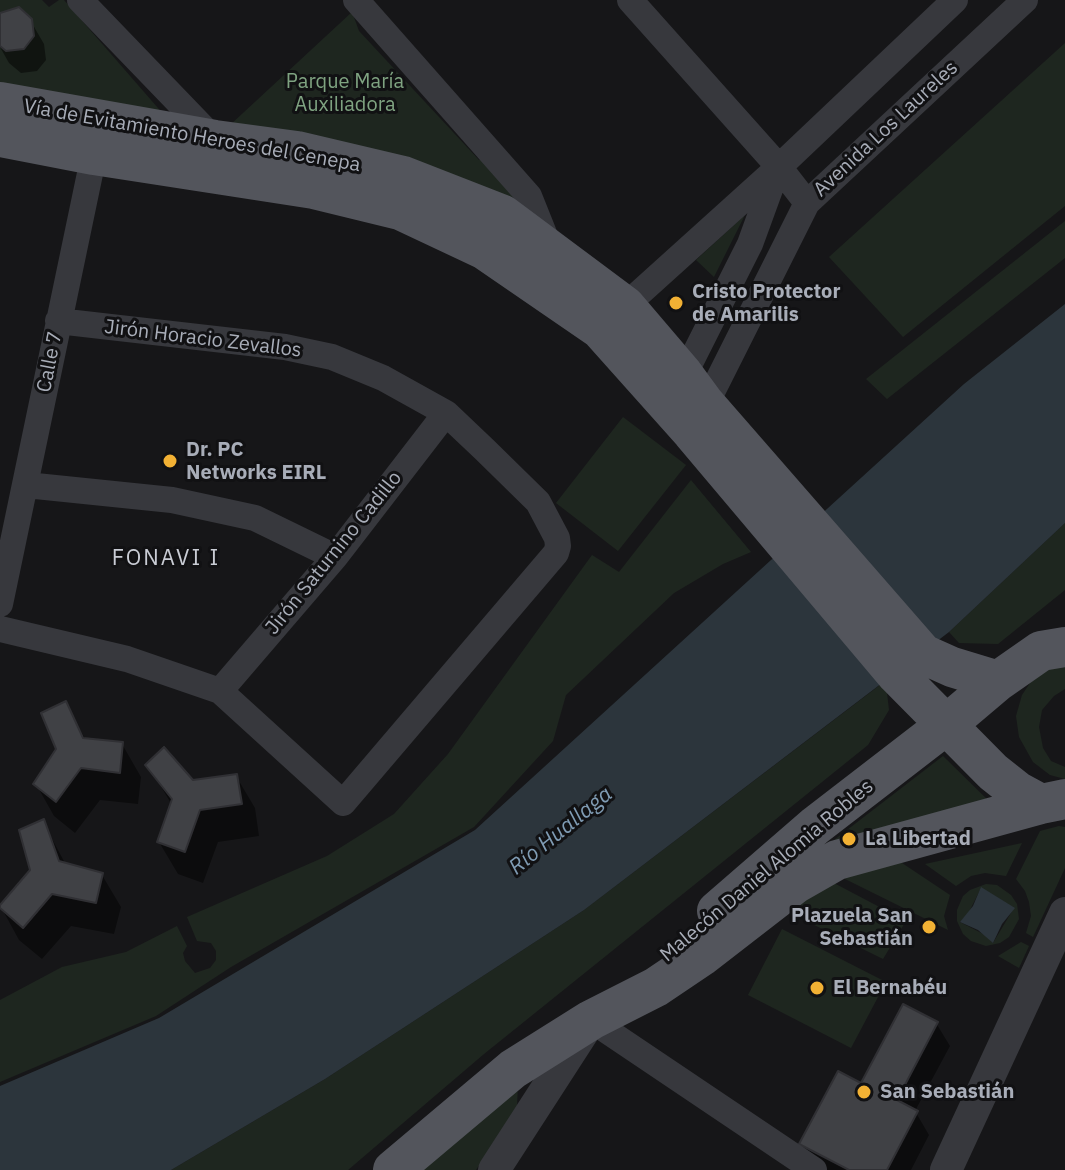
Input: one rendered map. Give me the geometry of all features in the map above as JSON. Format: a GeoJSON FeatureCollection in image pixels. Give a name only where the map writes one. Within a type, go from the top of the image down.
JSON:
{"type":"FeatureCollection","features":[{"type":"Feature","properties":{"kind":"main road","name":"Vía de Evitamiento Heroes del Cenepa"},"geometry":{"type":"LineString","coordinates":[[0,102],[98,138],[400,210],[485,250],[600,329],[688,404]]}},
{"type":"Feature","properties":{"kind":"main road","name":"Vía de Evitamiento Heroes del Cenepa"},"geometry":{"type":"LineString","coordinates":[[0,137],[215,140],[297,151],[403,176],[503,215],[625,306],[688,404],[910,665],[946,725],[993,772],[1017,791],[1053,802]]}},
{"type":"Feature","properties":{"kind":"main road","name":"Malecón Daniel Alomia Robles"},"geometry":{"type":"LineString","coordinates":[[591,1020],[815,826],[998,681],[1057,643]]}},
{"type":"Feature","properties":{"kind":"main road"},"geometry":{"type":"LineString","coordinates":[[910,665],[952,667],[998,681]]}},
{"type":"Feature","properties":{"kind":"main road","name":"Malecón Daniel Alomia Robles"},"geometry":{"type":"LineString","coordinates":[[393,1170],[513,1069],[591,1020],[656,987],[702,956],[795,884],[837,860],[1053,802]]}},
{"type":"Feature","properties":{"kind":"street"},"geometry":{"type":"LineString","coordinates":[[80,0],[215,140]]}},
{"type":"Feature","properties":{"kind":"street"},"geometry":{"type":"LineString","coordinates":[[356,0],[529,196],[551,249]]}},
{"type":"Feature","properties":{"kind":"street"},"geometry":{"type":"LineString","coordinates":[[630,0],[779,167],[807,203]]}},
{"type":"Feature","properties":{"kind":"street"},"geometry":{"type":"LineString","coordinates":[[625,306],[779,167],[955,0]]}},
{"type":"Feature","properties":{"kind":"street","name":"Avenida Los Laureles"},"geometry":{"type":"LineString","coordinates":[[688,404],[807,203],[1025,0]]}},
{"type":"Feature","properties":{"kind":"street","name":"Calle 7"},"geometry":{"type":"LineString","coordinates":[[0,604],[98,138]]}},
{"type":"Feature","properties":{"kind":"street"},"geometry":{"type":"LineString","coordinates":[[688,404],[779,167]]}},
{"type":"Feature","properties":{"kind":"street","name":"Jirón Horacio Zevallos"},"geometry":{"type":"LineString","coordinates":[[58,321],[272,345],[332,357],[383,378],[446,413],[538,502],[557,538],[556,553],[343,803],[220,691]]}},
{"type":"Feature","properties":{"kind":"street","name":"Jirón Saturnino Cadillo"},"geometry":{"type":"LineString","coordinates":[[220,691],[335,557],[446,413]]}},
{"type":"Feature","properties":{"kind":"street"},"geometry":{"type":"LineString","coordinates":[[26,485],[172,500],[255,518],[335,557]]}},
{"type":"Feature","properties":{"kind":"street"},"geometry":{"type":"LineString","coordinates":[[0,629],[127,659],[220,691]]}},
{"type":"Feature","properties":{"kind":"street"},"geometry":{"type":"LineString","coordinates":[[946,1170],[1065,913]]}},
{"type":"Feature","properties":{"kind":"street"},"geometry":{"type":"LineString","coordinates":[[494,1170],[591,1020],[814,1170]]}},
{"type":"Feature","properties":{"kind":"green space"},"geometry":{"type":"Polygon","coordinates":[[[0,0],[42,0],[49,7],[64,0],[171,123],[0,86],[0,0]]]}},
{"type":"Feature","properties":{"kind":"green space","name":"Parque María Auxiliadora"},"geometry":{"type":"Polygon","coordinates":[[[352,12],[359,31],[479,160],[486,160],[523,205],[229,126],[352,12]]]}},
{"type":"Feature","properties":{"kind":"green space"},"geometry":{"type":"Polygon","coordinates":[[[1065,43],[1065,206],[903,337],[829,257],[1065,43]]]}},
{"type":"Feature","properties":{"kind":"green space"},"geometry":{"type":"Polygon","coordinates":[[[745,215],[714,277],[696,260],[745,215]]]}},
{"type":"Feature","properties":{"kind":"green space"},"geometry":{"type":"Polygon","coordinates":[[[1065,221],[1065,258],[887,399],[866,379],[1065,221]]]}},
{"type":"Feature","properties":{"kind":"green space"},"geometry":{"type":"Polygon","coordinates":[[[623,417],[686,465],[618,551],[556,503],[623,417]]]}},
{"type":"Feature","properties":{"kind":"green space"},"geometry":{"type":"Polygon","coordinates":[[[691,480],[751,552],[723,564],[674,593],[566,695],[553,741],[474,827],[231,967],[156,1016],[0,1082],[0,1000],[62,967],[126,952],[177,926],[187,946],[183,953],[185,961],[195,973],[210,968],[216,960],[216,951],[211,943],[197,941],[187,917],[327,856],[394,814],[448,754],[592,555],[619,572],[691,480]]]}},
{"type":"Feature","properties":{"kind":"green space"},"geometry":{"type":"Polygon","coordinates":[[[1065,523],[1065,590],[998,644],[959,643],[949,632],[1065,523]]]}},
{"type":"Feature","properties":{"kind":"green space"},"geometry":{"type":"Polygon","coordinates":[[[1065,660],[1065,689],[1042,710],[1039,727],[1043,748],[1051,761],[1065,767],[1065,779],[1050,775],[1033,762],[1019,737],[1016,716],[1022,695],[1034,677],[1065,660]]]}},
{"type":"Feature","properties":{"kind":"green space"},"geometry":{"type":"Polygon","coordinates":[[[880,685],[887,693],[889,710],[868,745],[484,1054],[348,1170],[171,1170],[325,1079],[584,910],[880,685]]]}},
{"type":"Feature","properties":{"kind":"green space"},"geometry":{"type":"Polygon","coordinates":[[[943,756],[998,810],[828,854],[668,968],[943,756]]]}},
{"type":"Feature","properties":{"kind":"green space"},"geometry":{"type":"Polygon","coordinates":[[[1065,827],[1065,868],[1033,937],[1026,933],[1031,916],[1029,902],[1016,879],[1040,831],[1065,827]]]}},
{"type":"Feature","properties":{"kind":"green space"},"geometry":{"type":"Polygon","coordinates":[[[1022,843],[1006,876],[985,873],[971,876],[956,886],[925,864],[1022,843]]]}},
{"type":"Feature","properties":{"kind":"green space"},"geometry":{"type":"Polygon","coordinates":[[[899,861],[950,895],[944,916],[948,930],[841,877],[899,861]]]}},
{"type":"Feature","properties":{"kind":"green space"},"geometry":{"type":"Polygon","coordinates":[[[832,882],[906,921],[883,959],[784,910],[832,882]]]}},
{"type":"Feature","properties":{"kind":"green space"},"geometry":{"type":"Polygon","coordinates":[[[986,884],[997,885],[1011,895],[1017,904],[1019,919],[1009,937],[986,946],[971,941],[963,934],[957,921],[957,910],[963,896],[986,884]],[[981,888],[968,914],[960,922],[985,935],[993,943],[1014,908],[981,888]]]}},
{"type":"Feature","properties":{"kind":"green space","name":"El Bernabéu"},"geometry":{"type":"Polygon","coordinates":[[[782,929],[886,982],[851,1048],[748,995],[782,929]]]}},
{"type":"Feature","properties":{"kind":"green space"},"geometry":{"type":"Polygon","coordinates":[[[1021,942],[1029,946],[1019,968],[998,956],[1021,942]]]}},
{"type":"Feature","properties":{"kind":"green space"},"geometry":{"type":"Polygon","coordinates":[[[518,1082],[517,1107],[476,1170],[418,1170],[518,1082]]]}},
{"type":"Feature","properties":{"kind":"water","name":"Río Huallaga"},"geometry":{"type":"Polygon","coordinates":[[[1065,304],[1065,523],[949,632],[584,910],[325,1079],[171,1170],[0,1170],[0,1086],[159,1018],[475,830],[964,384],[1065,304]]]}},
{"type":"Feature","properties":{"kind":"water"},"geometry":{"type":"Polygon","coordinates":[[[981,887],[1015,908],[1002,924],[993,943],[978,930],[960,922],[973,906],[981,887]]]}},
{"type":"Feature","properties":{"kind":"building"},"geometry":{"type":"Polygon","coordinates":[[[19,7],[32,19],[34,36],[24,49],[6,51],[0,46],[0,13],[19,7]]]}},
{"type":"Feature","properties":{"kind":"building"},"geometry":{"type":"Polygon","coordinates":[[[66,701],[83,738],[123,742],[120,773],[81,768],[56,802],[33,784],[56,749],[41,713],[66,701]]]}},
{"type":"Feature","properties":{"kind":"building"},"geometry":{"type":"Polygon","coordinates":[[[164,747],[193,780],[237,774],[242,804],[200,810],[185,852],[157,842],[172,799],[145,765],[164,747]]]}},
{"type":"Feature","properties":{"kind":"building"},"geometry":{"type":"Polygon","coordinates":[[[44,819],[59,861],[103,873],[96,903],[52,894],[23,928],[0,905],[30,870],[19,830],[44,819]]]}},
{"type":"Feature","properties":{"kind":"building","name":"San Sebastián"},"geometry":{"type":"Polygon","coordinates":[[[903,1004],[938,1022],[897,1100],[918,1111],[887,1170],[849,1170],[799,1144],[838,1071],[861,1083],[903,1004]]]}},
{"type":"Feature","properties":{"kind":"place","name":"Cristo Protector de Amarilis"},"geometry":{"type":"Point","coordinates":[676,303]}},
{"type":"Feature","properties":{"kind":"place","name":"Dr. PC Networks EIRL"},"geometry":{"type":"Point","coordinates":[170,461]}},
{"type":"Feature","properties":{"kind":"place","name":"La Libertad"},"geometry":{"type":"Point","coordinates":[849,839]}},
{"type":"Feature","properties":{"kind":"place","name":"Plazuela San Sebastián"},"geometry":{"type":"Point","coordinates":[929,927]}},
{"type":"Feature","properties":{"kind":"place","name":"El Bernabéu"},"geometry":{"type":"Point","coordinates":[817,988]}},
{"type":"Feature","properties":{"kind":"place","name":"San Sebastián"},"geometry":{"type":"Point","coordinates":[864,1092]}},
{"type":"Feature","properties":{"kind":"district","name":"FONAVI I"},"geometry":{"type":"Point","coordinates":[166,559]}}]}
